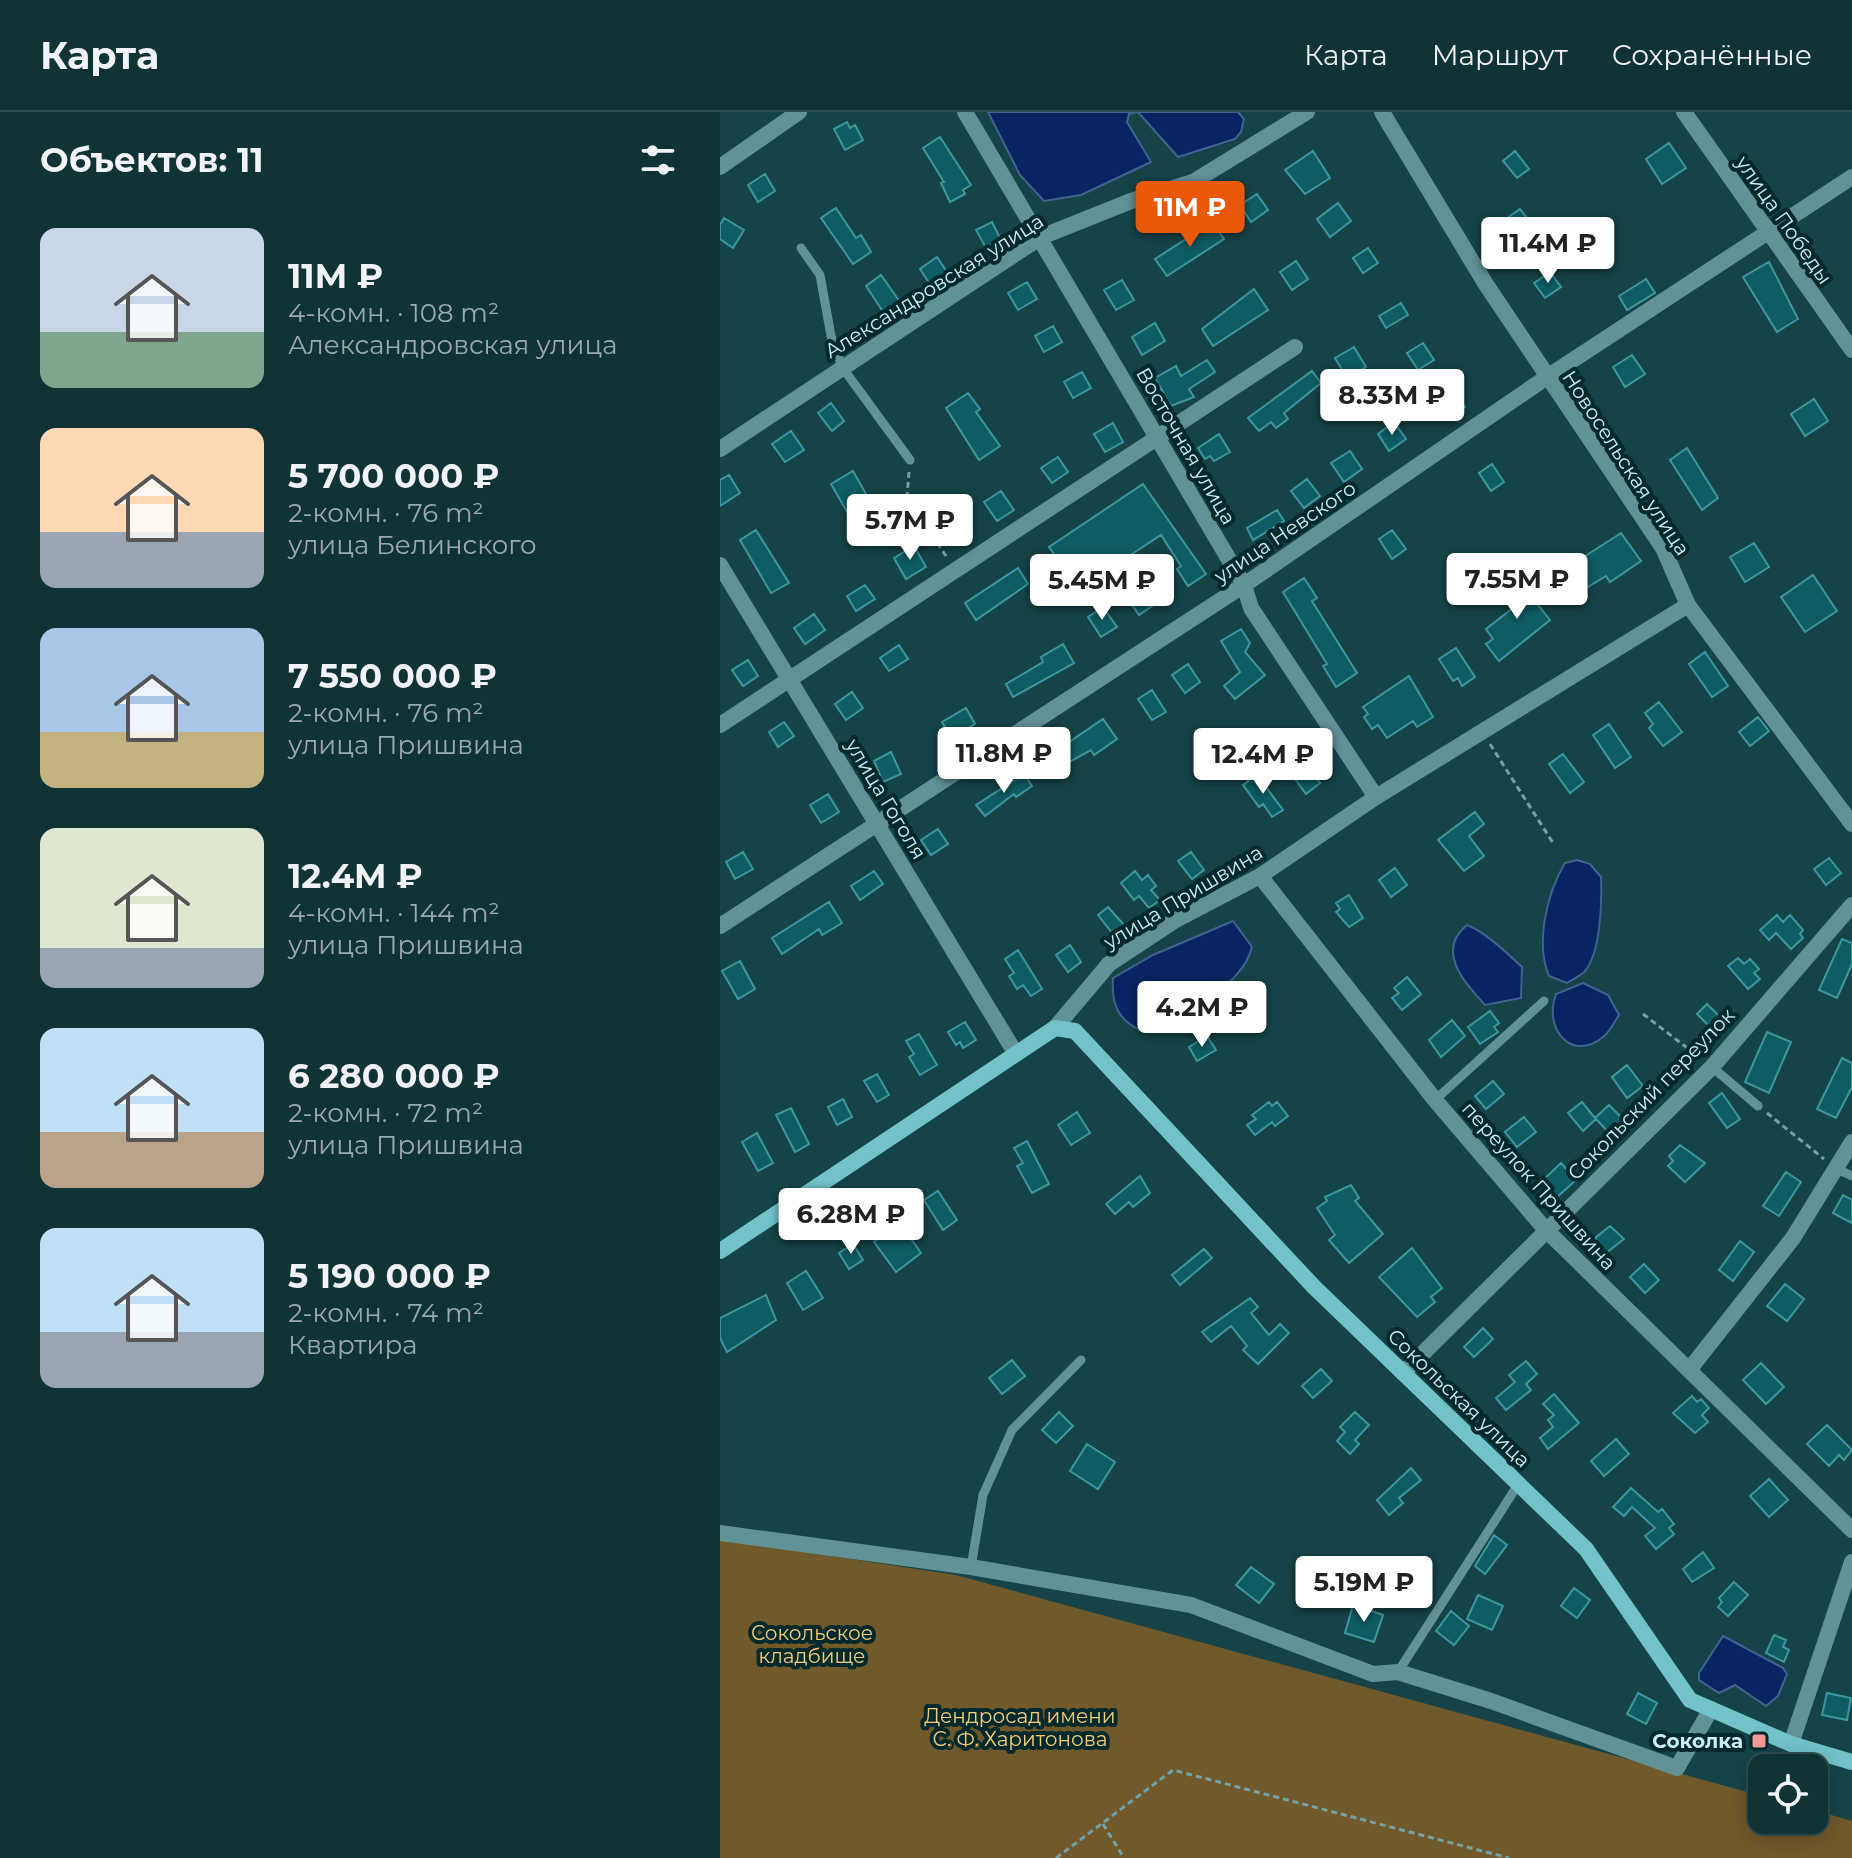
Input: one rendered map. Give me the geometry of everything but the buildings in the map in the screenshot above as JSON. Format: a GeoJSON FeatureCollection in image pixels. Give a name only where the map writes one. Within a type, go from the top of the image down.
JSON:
{"type":"FeatureCollection","features":[{"type":"Feature","properties":{"kind":"street"},"geometry":{"type":"LineString","coordinates":[[720,167],[799,112]]}},
{"type":"Feature","properties":{"kind":"street","name":"Восточная улица"},"geometry":{"type":"LineString","coordinates":[[965,112],[1158,435],[1244,585],[1251,608],[1376,797]]}},
{"type":"Feature","properties":{"kind":"street","name":"Александровская улица"},"geometry":{"type":"LineString","coordinates":[[720,449],[1041,237],[1131,201],[1193,182],[1307,112]]}},
{"type":"Feature","properties":{"kind":"street","name":"Новосельская улица"},"geometry":{"type":"LineString","coordinates":[[1382,112],[1485,283],[1663,548],[1688,605],[1852,824]]}},
{"type":"Feature","properties":{"kind":"street","name":"улица Победы"},"geometry":{"type":"LineString","coordinates":[[1684,112],[1852,350]]}},
{"type":"Feature","properties":{"kind":"street","name":"улица Невского"},"geometry":{"type":"LineString","coordinates":[[720,926],[1244,585],[1547,377],[1852,177]]}},
{"type":"Feature","properties":{"kind":"street"},"geometry":{"type":"LineString","coordinates":[[720,725],[1295,347]]}},
{"type":"Feature","properties":{"kind":"street","name":"улица Гоголя"},"geometry":{"type":"LineString","coordinates":[[720,565],[1016,1054]]}},
{"type":"Feature","properties":{"kind":"street","name":"улица Пришвина"},"geometry":{"type":"LineString","coordinates":[[720,1251],[1055,1028],[1109,964],[1174,921],[1260,876],[1376,797],[1688,605]]}},
{"type":"Feature","properties":{"kind":"street"},"geometry":{"type":"LineString","coordinates":[[1833,797],[1852,796]]}},
{"type":"Feature","properties":{"kind":"street","name":"переулок Пришвина"},"geometry":{"type":"LineString","coordinates":[[1260,876],[1435,1100],[1545,1229],[1852,1530]]}},
{"type":"Feature","properties":{"kind":"street","name":"Сокольский переулок"},"geometry":{"type":"LineString","coordinates":[[1403,1373],[1545,1229],[1712,1067],[1852,905]]}},
{"type":"Feature","properties":{"kind":"street","name":"Сокольская улица"},"geometry":{"type":"LineString","coordinates":[[1055,1028],[1075,1031],[1314,1287],[1586,1549],[1690,1700],[1791,1744],[1852,1762]]}},
{"type":"Feature","properties":{"kind":"street"},"geometry":{"type":"LineString","coordinates":[[1689,1370],[1793,1238],[1852,1142]]}},
{"type":"Feature","properties":{"kind":"street"},"geometry":{"type":"LineString","coordinates":[[720,1533],[971,1567],[1191,1605],[1373,1674],[1398,1672],[1491,1701],[1677,1768],[1711,1709]]}},
{"type":"Feature","properties":{"kind":"street"},"geometry":{"type":"LineString","coordinates":[[1791,1744],[1851,1568]]}},
{"type":"Feature","properties":{"kind":"lane"},"geometry":{"type":"LineString","coordinates":[[801,248],[820,275],[831,336],[842,367],[910,460]]}},
{"type":"Feature","properties":{"kind":"lane"},"geometry":{"type":"LineString","coordinates":[[1435,1100],[1544,1001]]}},
{"type":"Feature","properties":{"kind":"lane"},"geometry":{"type":"LineString","coordinates":[[1712,1067],[1758,1106]]}},
{"type":"Feature","properties":{"kind":"lane"},"geometry":{"type":"LineString","coordinates":[[1835,1168],[1852,1176]]}},
{"type":"Feature","properties":{"kind":"lane"},"geometry":{"type":"LineString","coordinates":[[971,1567],[983,1495],[1012,1430],[1081,1360]]}},
{"type":"Feature","properties":{"kind":"lane"},"geometry":{"type":"LineString","coordinates":[[1398,1672],[1519,1483]]}},
{"type":"Feature","properties":{"kind":"path"},"geometry":{"type":"LineString","coordinates":[[910,460],[907,497],[954,569]]}},
{"type":"Feature","properties":{"kind":"path"},"geometry":{"type":"LineString","coordinates":[[1481,731],[1553,843]]}},
{"type":"Feature","properties":{"kind":"path"},"geometry":{"type":"LineString","coordinates":[[1643,1014],[1712,1067]]}},
{"type":"Feature","properties":{"kind":"path"},"geometry":{"type":"LineString","coordinates":[[1758,1106],[1835,1168]]}},
{"type":"Feature","properties":{"kind":"path"},"geometry":{"type":"LineString","coordinates":[[1056,1858],[1173,1770],[1509,1858]]}},
{"type":"Feature","properties":{"kind":"path"},"geometry":{"type":"LineString","coordinates":[[1103,1824],[1124,1858]]}},
{"type":"Feature","properties":{"kind":"green space","name":"Дендросад имени С. Ф. Харитонова"},"geometry":{"type":"Polygon","coordinates":[[[720,1539],[956,1575],[1748,1792],[1748,1834],[1828,1834],[1828,1814],[1852,1821],[1852,1858],[720,1858],[720,1539]]]}},
{"type":"Feature","properties":{"kind":"water"},"geometry":{"type":"Polygon","coordinates":[[[988,112],[1138,112],[1129,114],[1127,122],[1151,162],[1081,195],[1044,201],[1020,175],[988,112]]]}},
{"type":"Feature","properties":{"kind":"water"},"geometry":{"type":"Polygon","coordinates":[[[1138,112],[1238,112],[1244,119],[1241,132],[1235,139],[1178,157],[1138,112]]]}},
{"type":"Feature","properties":{"kind":"water"},"geometry":{"type":"Polygon","coordinates":[[[1577,860],[1590,864],[1601,877],[1601,913],[1590,964],[1567,983],[1549,976],[1543,934],[1548,903],[1559,875],[1565,863],[1577,860]]]}},
{"type":"Feature","properties":{"kind":"water"},"geometry":{"type":"Polygon","coordinates":[[[1233,921],[1252,947],[1246,962],[1223,988],[1191,1009],[1143,1031],[1122,1017],[1113,996],[1113,978],[1153,955],[1233,921]]]}},
{"type":"Feature","properties":{"kind":"water"},"geometry":{"type":"Polygon","coordinates":[[[1467,925],[1488,937],[1522,967],[1521,998],[1485,1005],[1469,987],[1453,956],[1458,935],[1467,925]]]}},
{"type":"Feature","properties":{"kind":"water"},"geometry":{"type":"Polygon","coordinates":[[[1583,983],[1608,995],[1619,1015],[1603,1037],[1580,1046],[1563,1038],[1553,1019],[1553,1007],[1556,994],[1583,983]]]}},
{"type":"Feature","properties":{"kind":"water"},"geometry":{"type":"Polygon","coordinates":[[[1723,1636],[1783,1668],[1787,1674],[1778,1696],[1766,1706],[1735,1685],[1719,1693],[1699,1680],[1699,1673],[1723,1636]]]}},
{"type":"Feature","properties":{"kind":"place","name":"Соколка"},"geometry":{"type":"Point","coordinates":[1759,1741]}},
{"type":"Feature","properties":{"kind":"park label","name":"Сокольское кладбище"},"geometry":{"type":"Point","coordinates":[812,1644]}}]}
